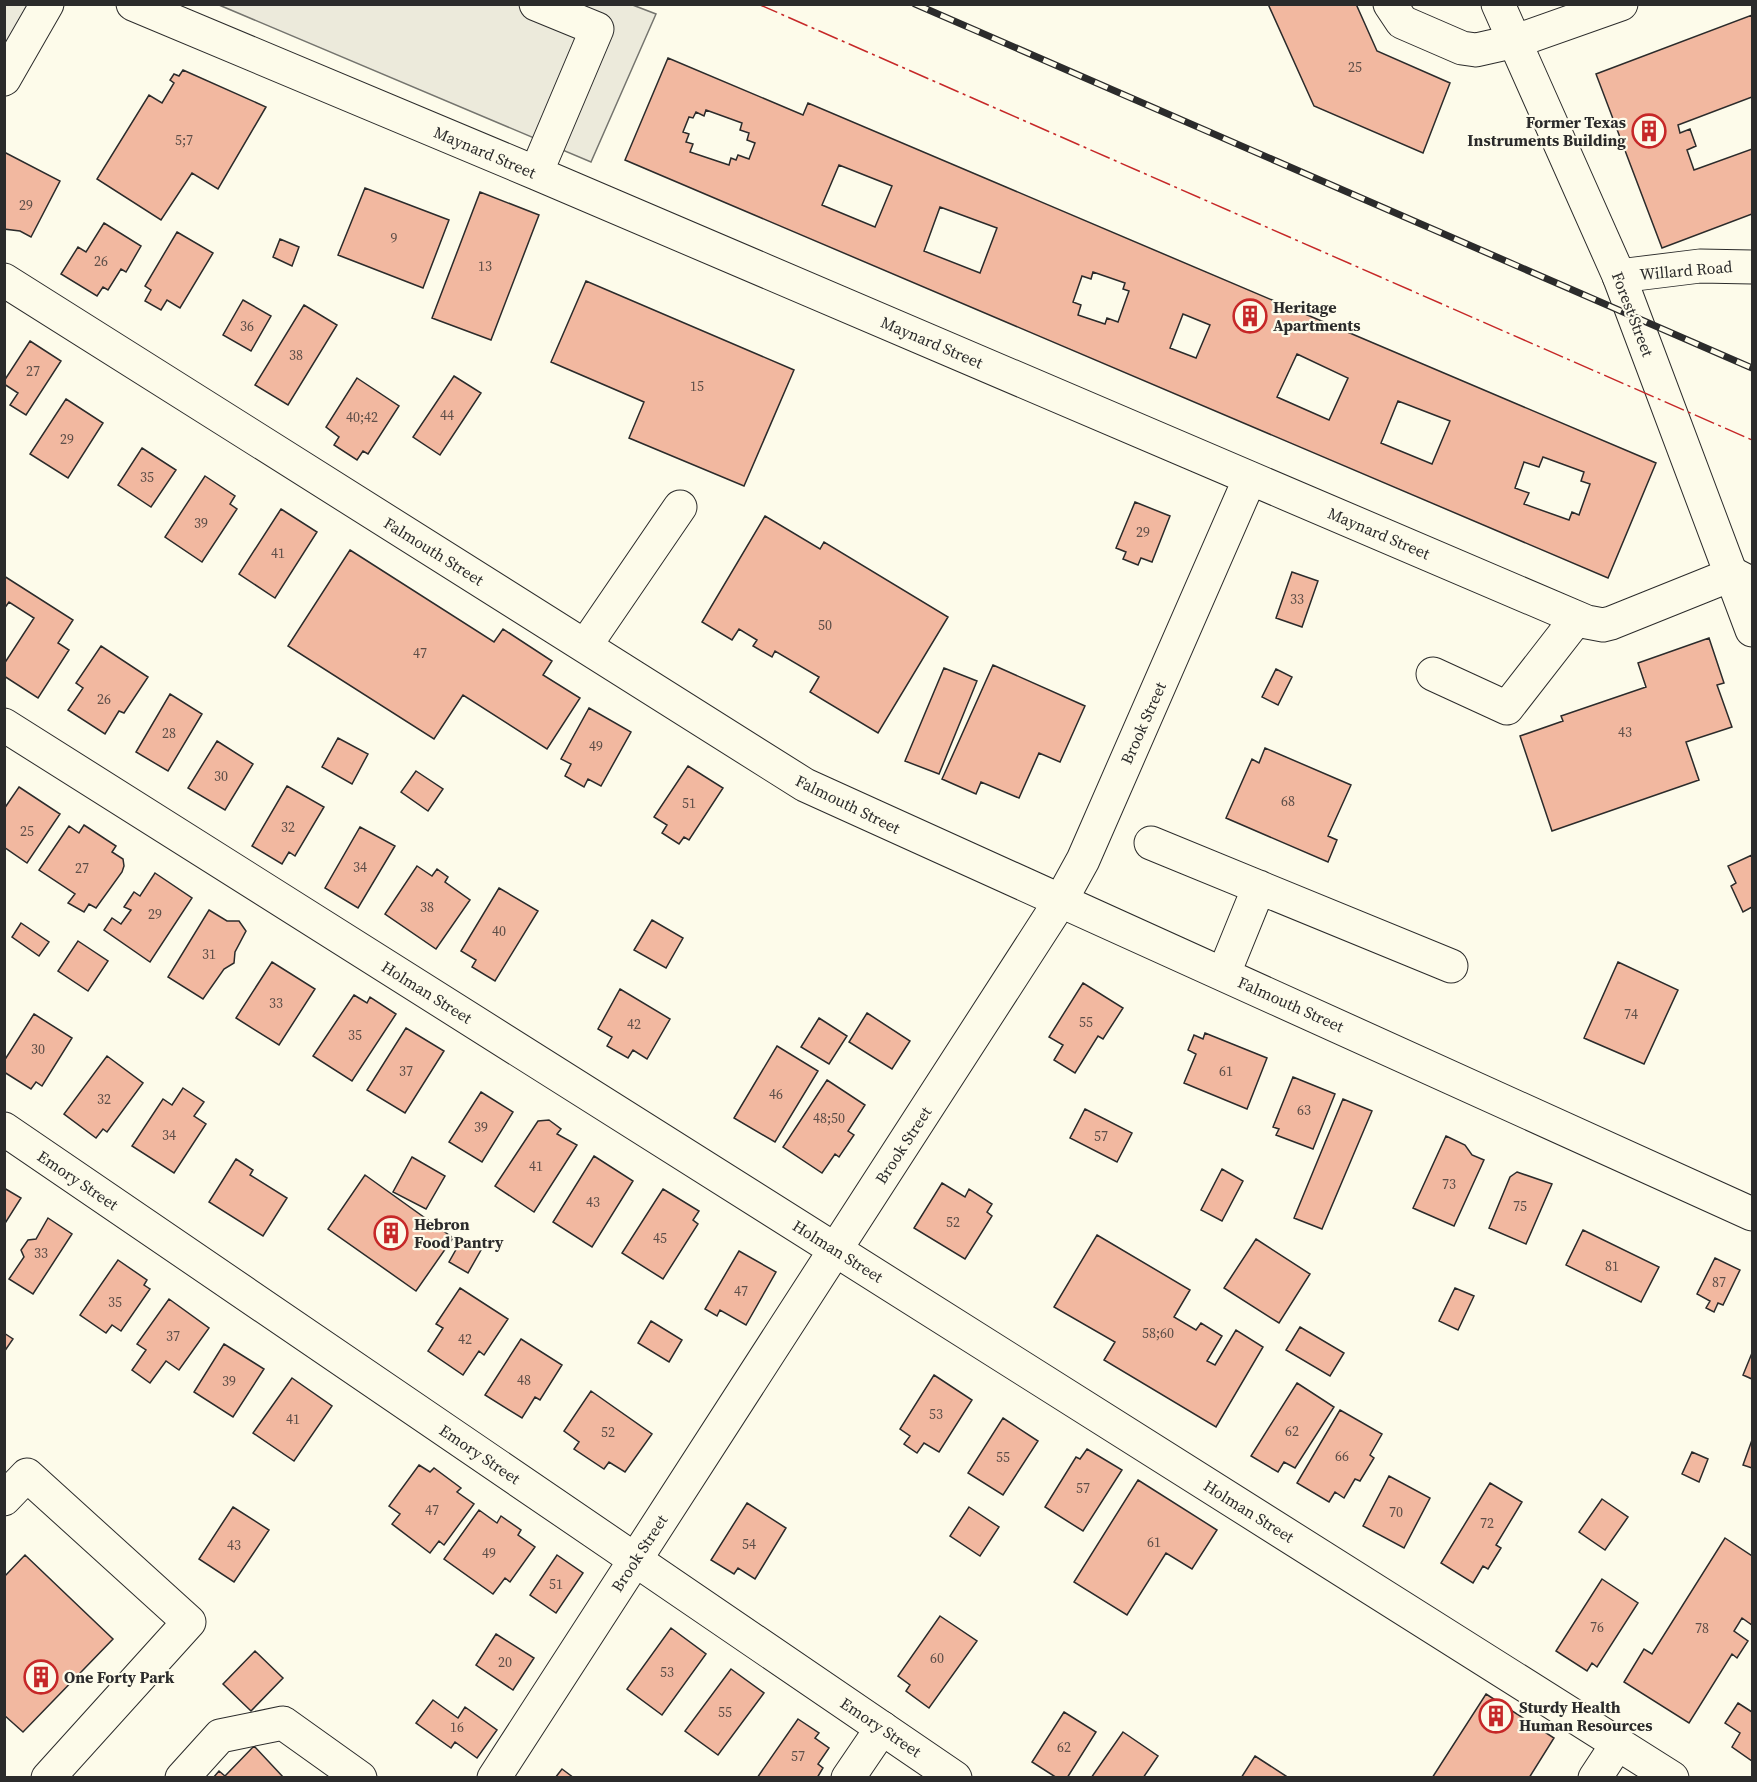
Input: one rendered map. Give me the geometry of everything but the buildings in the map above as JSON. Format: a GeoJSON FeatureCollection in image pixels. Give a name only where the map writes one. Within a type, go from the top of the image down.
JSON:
{"type":"FeatureCollection","features":[{"type":"Feature","properties":{"kind":"street"},"geometry":{"type":"LineString","coordinates":[[4,79],[47,4]]}},
{"type":"Feature","properties":{"kind":"street","name":"Maynard Street"},"geometry":{"type":"LineString","coordinates":[[133,4],[536,173],[1577,618],[1596,624],[1611,623],[1743,579]]}},
{"type":"Feature","properties":{"kind":"street"},"geometry":{"type":"LineString","coordinates":[[536,4],[597,29],[536,173]]}},
{"type":"Feature","properties":{"kind":"street"},"geometry":{"type":"LineString","coordinates":[[1390,4],[1402,22],[1462,48],[1490,49],[1620,4]]}},
{"type":"Feature","properties":{"kind":"street","name":"Forest Street"},"geometry":{"type":"LineString","coordinates":[[1498,4],[1619,276],[1743,579],[1752,630]]}},
{"type":"Feature","properties":{"kind":"street","name":"Willard Road"},"geometry":{"type":"LineString","coordinates":[[1619,276],[1700,266],[1752,267]]}},
{"type":"Feature","properties":{"kind":"street","name":"Falmouth Street"},"geometry":{"type":"LineString","coordinates":[[4,280],[805,784],[849,806],[1224,973],[1752,1214]]}},
{"type":"Feature","properties":{"kind":"street","name":"Brook Street"},"geometry":{"type":"LineString","coordinates":[[494,1778],[1061,900],[1083,860],[1250,478]]}},
{"type":"Feature","properties":{"kind":"street"},"geometry":{"type":"LineString","coordinates":[[585,646],[681,507]]}},
{"type":"Feature","properties":{"kind":"street"},"geometry":{"type":"LineString","coordinates":[[1433,674],[1507,708],[1577,618]]}},
{"type":"Feature","properties":{"kind":"street","name":"Holman Street"},"geometry":{"type":"LineString","coordinates":[[4,725],[1672,1778]]}},
{"type":"Feature","properties":{"kind":"street"},"geometry":{"type":"LineString","coordinates":[[1151,843],[1451,966]]}},
{"type":"Feature","properties":{"kind":"street"},"geometry":{"type":"LineString","coordinates":[[1224,973],[1258,887]]}},
{"type":"Feature","properties":{"kind":"street","name":"Emory Street"},"geometry":{"type":"LineString","coordinates":[[4,1129],[955,1778]]}},
{"type":"Feature","properties":{"kind":"street"},"geometry":{"type":"LineString","coordinates":[[4,1499],[27,1475],[189,1622],[48,1778]]}},
{"type":"Feature","properties":{"kind":"street"},"geometry":{"type":"LineString","coordinates":[[182,1778],[220,1736],[283,1723],[360,1778]]}},
{"type":"Feature","properties":{"kind":"street"},"geometry":{"type":"LineString","coordinates":[[848,1778],[882,1728]]}},
{"type":"Feature","properties":{"kind":"street"},"geometry":{"type":"LineString","coordinates":[[1595,1778],[1618,1743]]}},
{"type":"Feature","properties":{"kind":"shaded area"},"geometry":{"type":"Polygon","coordinates":[[[630,4],[656,14],[591,162],[219,5],[630,4]]]}},
{"type":"Feature","properties":{"kind":"shaded area"},"geometry":{"type":"Polygon","coordinates":[[[4,5],[30,5],[7,43],[5,41],[4,5]]]}},
{"type":"Feature","properties":{"kind":"railway"},"geometry":{"type":"LineString","coordinates":[[915,4],[1752,368]]}},
{"type":"Feature","properties":{"kind":"power"},"geometry":{"type":"LineString","coordinates":[[758,4],[1752,440]]}},
{"type":"Feature","properties":{"kind":"place","name":"Former Texas Instruments Building"},"geometry":{"type":"Point","coordinates":[1649,131]}},
{"type":"Feature","properties":{"kind":"place","name":"Heritage Apartments"},"geometry":{"type":"Point","coordinates":[1250,316]}},
{"type":"Feature","properties":{"kind":"place","name":"Hebron Food Pantry"},"geometry":{"type":"Point","coordinates":[391,1233]}},
{"type":"Feature","properties":{"kind":"place","name":"One Forty Park"},"geometry":{"type":"Point","coordinates":[41,1677]}},
{"type":"Feature","properties":{"kind":"place","name":"Sturdy Health Human Resources"},"geometry":{"type":"Point","coordinates":[1496,1716]}}]}
